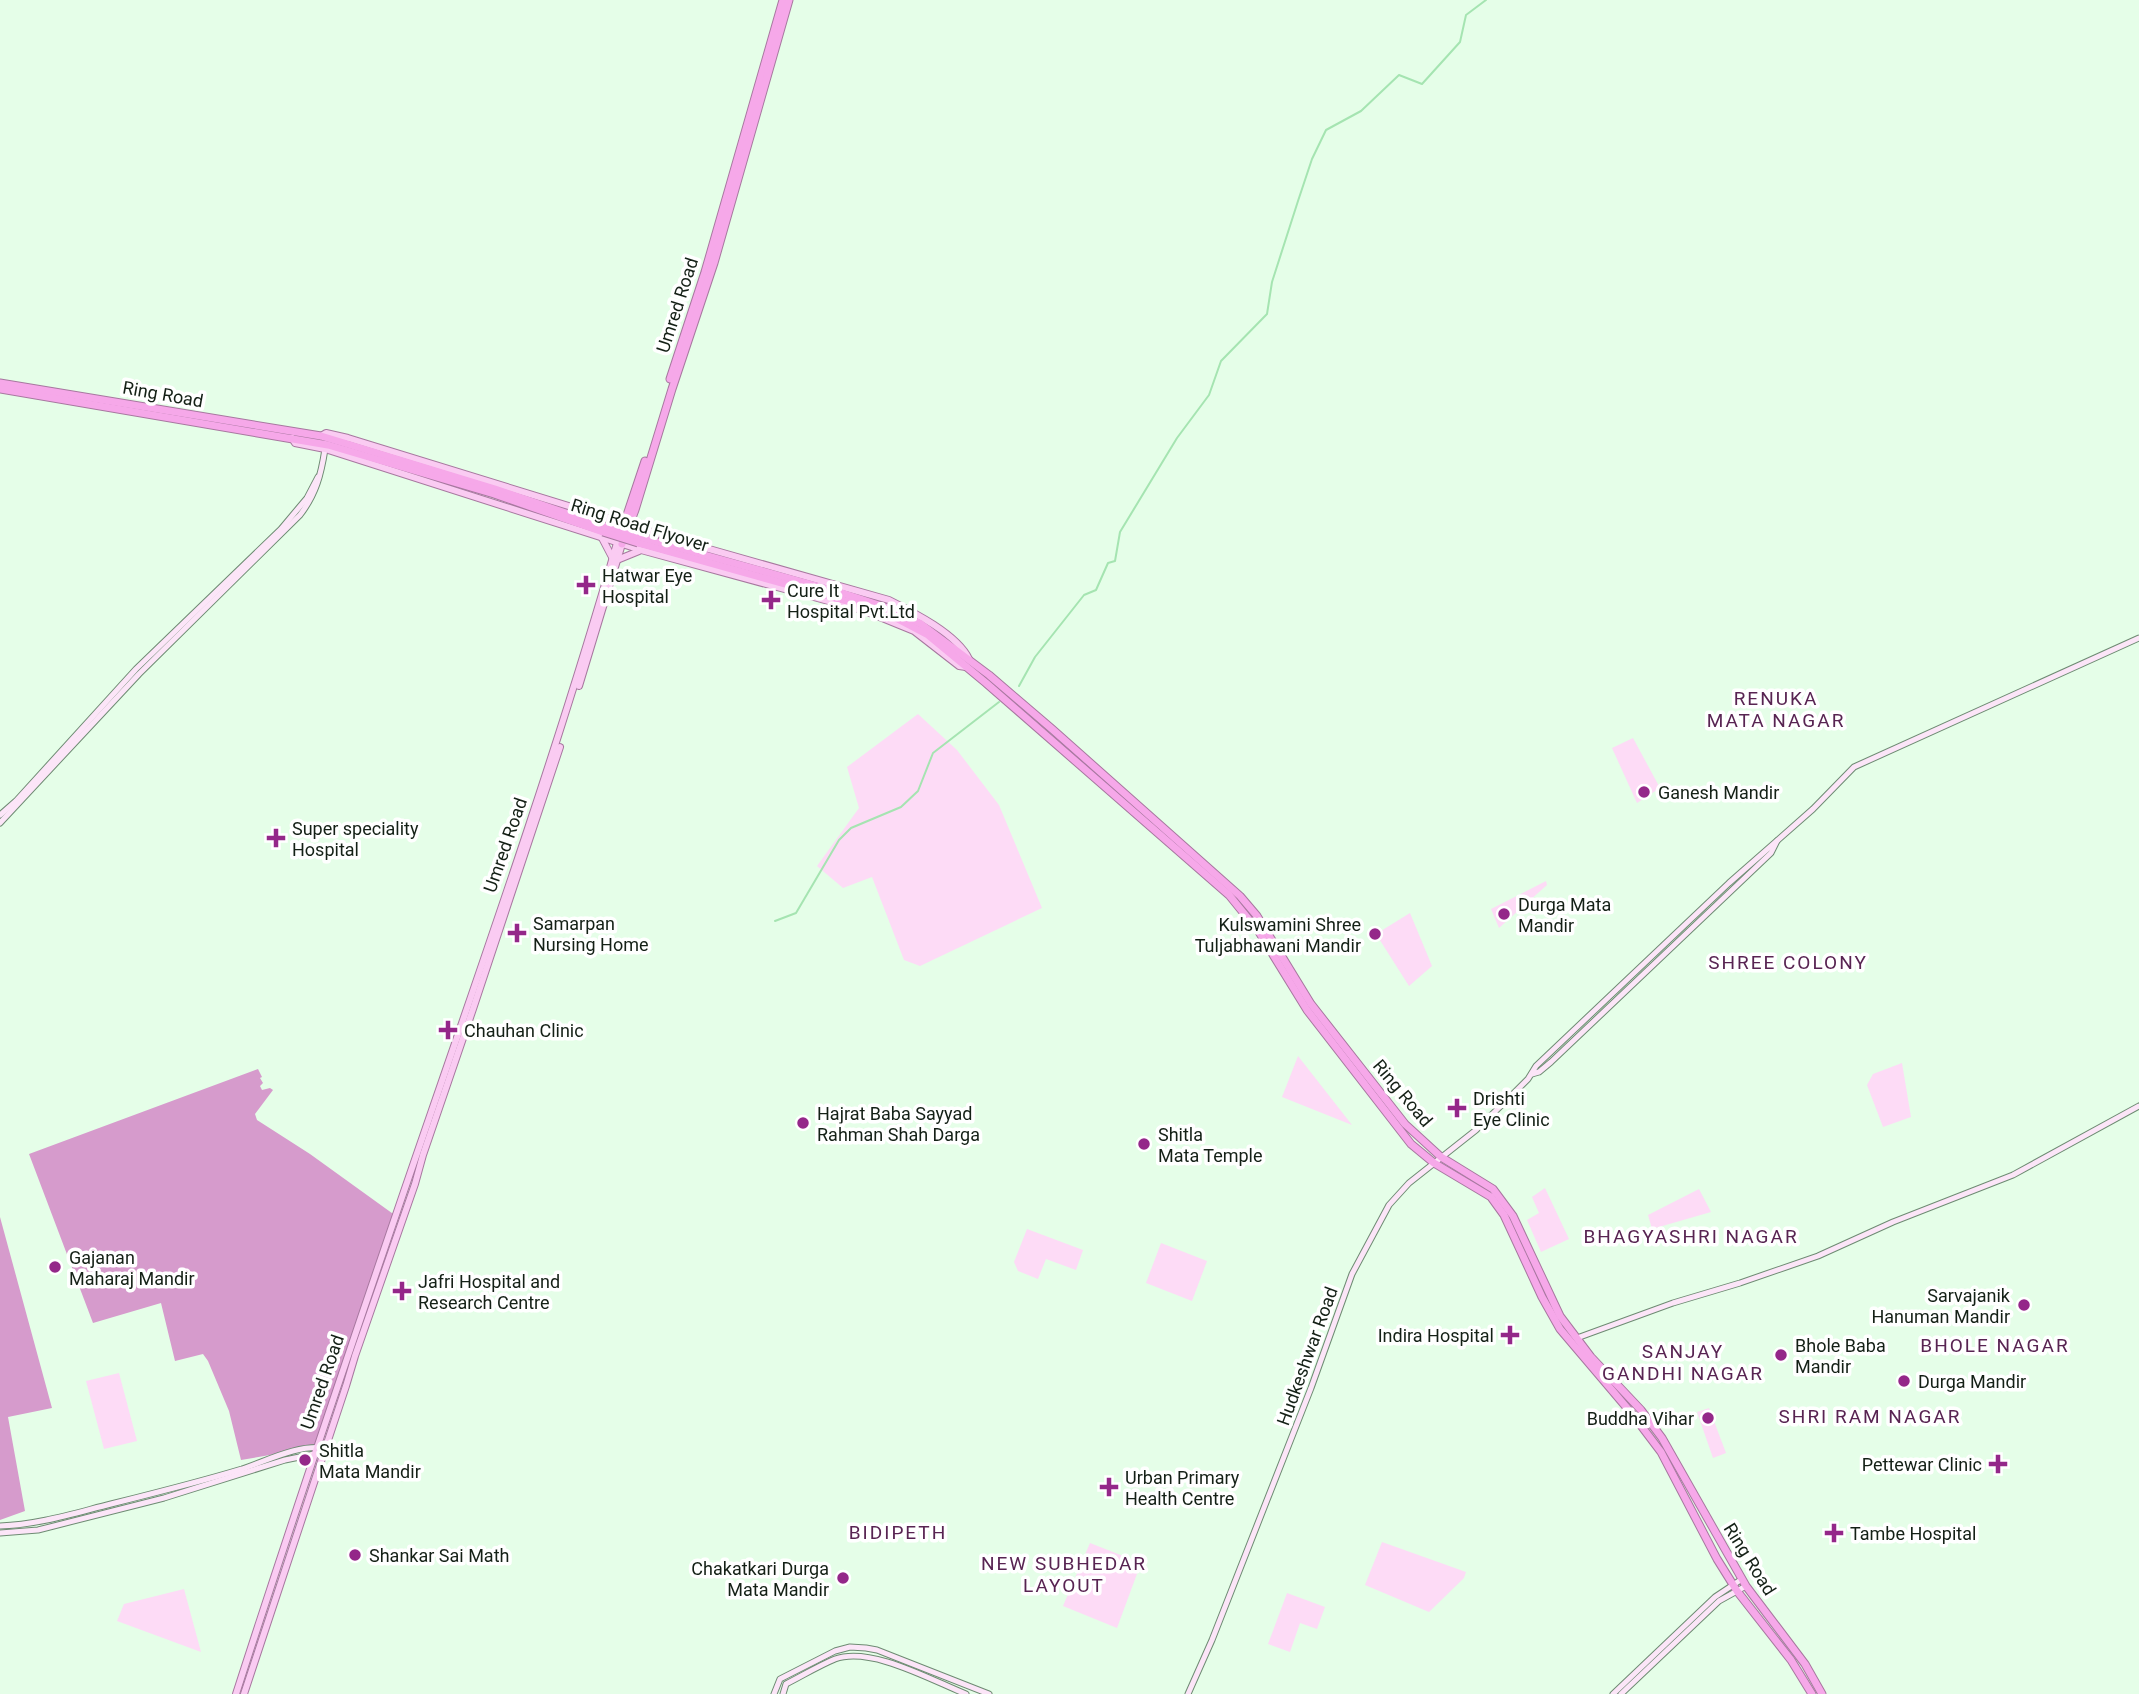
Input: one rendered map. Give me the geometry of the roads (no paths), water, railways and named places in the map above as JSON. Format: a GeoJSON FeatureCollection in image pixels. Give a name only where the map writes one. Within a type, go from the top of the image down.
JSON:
{"type":"FeatureCollection","features":[{"type":"Feature","properties":{"kind":"highway"},"geometry":{"type":"LineString","coordinates":[[620,544],[714,263],[786,0]]}},
{"type":"Feature","properties":{"kind":"highway","name":"Ring Road"},"geometry":{"type":"LineString","coordinates":[[0,383],[320,436]]}},
{"type":"Feature","properties":{"kind":"highway","name":"Ring Road"},"geometry":{"type":"LineString","coordinates":[[0,389],[292,438]]}},
{"type":"Feature","properties":{"kind":"highway","name":"Ring Road Flyover"},"geometry":{"type":"LineString","coordinates":[[320,436],[495,489],[603,532]]}},
{"type":"Feature","properties":{"kind":"highway","name":"Ring Road Flyover"},"geometry":{"type":"LineString","coordinates":[[292,438],[328,445],[482,490],[603,532],[890,615],[928,635],[968,664]]}},
{"type":"Feature","properties":{"kind":"highway","name":"Ring Road"},"geometry":{"type":"LineString","coordinates":[[968,664],[1052,729],[1249,905],[1311,1003],[1405,1124],[1438,1160],[1493,1189],[1513,1216],[1571,1334],[1661,1452],[1717,1559],[1791,1660],[1812,1694]]}},
{"type":"Feature","properties":{"kind":"highway","name":"Ring Road"},"geometry":{"type":"LineString","coordinates":[[1571,1334],[1641,1410],[1662,1438],[1744,1583],[1805,1664],[1822,1694]]}},
{"type":"Feature","properties":{"kind":"main road"},"geometry":{"type":"LineString","coordinates":[[320,436],[326,433],[348,438],[626,525],[888,600],[934,625],[966,652],[968,664]]}},
{"type":"Feature","properties":{"kind":"main road"},"geometry":{"type":"LineString","coordinates":[[292,438],[295,443],[325,449],[603,532],[620,544],[639,543]]}},
{"type":"Feature","properties":{"kind":"main road"},"geometry":{"type":"LineString","coordinates":[[0,823],[145,661],[298,513],[309,498],[322,470],[325,449]]}},
{"type":"Feature","properties":{"kind":"main road"},"geometry":{"type":"LineString","coordinates":[[603,532],[615,559],[639,543]]}},
{"type":"Feature","properties":{"kind":"main road","name":"Umred Road"},"geometry":{"type":"LineString","coordinates":[[236,1694],[315,1451],[338,1397],[570,705],[620,544]]}},
{"type":"Feature","properties":{"kind":"main road","name":"Hudkeshwar Road"},"geometry":{"type":"LineString","coordinates":[[1188,1694],[1212,1640],[1311,1388],[1352,1274],[1389,1205],[1409,1183],[1476,1130],[1530,1077],[1551,1062],[1643,976],[1771,853],[1777,841],[1854,767],[2139,638]]}},
{"type":"Feature","properties":{"kind":"main road"},"geometry":{"type":"LineString","coordinates":[[0,815],[66,749]]}},
{"type":"Feature","properties":{"kind":"main road"},"geometry":{"type":"LineString","coordinates":[[1571,1334],[1740,1283],[1818,1256],[2013,1175],[2139,1106]]}},
{"type":"Feature","properties":{"kind":"main road"},"geometry":{"type":"LineString","coordinates":[[244,1694],[324,1451],[338,1397]]}},
{"type":"Feature","properties":{"kind":"main road"},"geometry":{"type":"LineString","coordinates":[[0,1533],[38,1530],[164,1498],[315,1451]]}},
{"type":"Feature","properties":{"kind":"main road"},"geometry":{"type":"LineString","coordinates":[[0,1526],[15,1526],[150,1494],[290,1452],[324,1451]]}},
{"type":"Feature","properties":{"kind":"main road"},"geometry":{"type":"LineString","coordinates":[[297,1505],[305,1508]]}},
{"type":"Feature","properties":{"kind":"main road"},"geometry":{"type":"LineString","coordinates":[[1621,1694],[1719,1601],[1744,1583]]}},
{"type":"Feature","properties":{"kind":"main road"},"geometry":{"type":"LineString","coordinates":[[1613,1694],[1715,1598],[1736,1588]]}},
{"type":"Feature","properties":{"kind":"main road"},"geometry":{"type":"LineString","coordinates":[[774,1694],[780,1679],[835,1651],[850,1647],[877,1650],[989,1694]]}},
{"type":"Feature","properties":{"kind":"main road"},"geometry":{"type":"LineString","coordinates":[[783,1694],[786,1684],[837,1658],[854,1655],[877,1657],[966,1694]]}},
{"type":"Feature","properties":{"kind":"waterway"},"geometry":{"type":"LineString","coordinates":[[1019,686],[1035,657],[1084,595],[1096,590],[1108,563],[1115,561],[1120,532],[1177,438],[1209,395],[1221,361],[1267,314],[1272,282],[1312,159],[1326,130],[1361,111],[1399,75],[1422,84],[1460,42],[1466,15],[1486,0]]}},
{"type":"Feature","properties":{"kind":"waterway"},"geometry":{"type":"LineString","coordinates":[[775,921],[796,913],[839,840],[851,828],[901,807],[918,791],[933,753],[999,702]]}},
{"type":"Feature","properties":{"kind":"place","name":"Hatwar Eye Hospital"},"geometry":{"type":"Point","coordinates":[586,585]}},
{"type":"Feature","properties":{"kind":"place","name":"Cure It Hospital Pvt.Ltd"},"geometry":{"type":"Point","coordinates":[771,600]}},
{"type":"Feature","properties":{"kind":"place","name":"Ganesh Mandir"},"geometry":{"type":"Point","coordinates":[1644,792]}},
{"type":"Feature","properties":{"kind":"place","name":"Super speciality Hospital"},"geometry":{"type":"Point","coordinates":[276,838]}},
{"type":"Feature","properties":{"kind":"place","name":"Durga Mata Mandir"},"geometry":{"type":"Point","coordinates":[1504,914]}},
{"type":"Feature","properties":{"kind":"place","name":"Samarpan Nursing Home"},"geometry":{"type":"Point","coordinates":[517,933]}},
{"type":"Feature","properties":{"kind":"place","name":"Kulswamini Shree Tuljabhawani Mandir"},"geometry":{"type":"Point","coordinates":[1375,934]}},
{"type":"Feature","properties":{"kind":"place","name":"Chauhan Clinic"},"geometry":{"type":"Point","coordinates":[448,1030]}},
{"type":"Feature","properties":{"kind":"place","name":"Drishti Eye Clinic"},"geometry":{"type":"Point","coordinates":[1457,1108]}},
{"type":"Feature","properties":{"kind":"place","name":"Hajrat Baba Sayyad Rahman Shah Darga"},"geometry":{"type":"Point","coordinates":[803,1123]}},
{"type":"Feature","properties":{"kind":"place","name":"Shitla Mata Temple"},"geometry":{"type":"Point","coordinates":[1144,1144]}},
{"type":"Feature","properties":{"kind":"place","name":"Gajanan Maharaj Mandir"},"geometry":{"type":"Point","coordinates":[55,1267]}},
{"type":"Feature","properties":{"kind":"place","name":"Jafri Hospital and Research Centre"},"geometry":{"type":"Point","coordinates":[402,1291]}},
{"type":"Feature","properties":{"kind":"place","name":"Sarvajanik Hanuman Mandir"},"geometry":{"type":"Point","coordinates":[2024,1305]}},
{"type":"Feature","properties":{"kind":"place","name":"Indira Hospital"},"geometry":{"type":"Point","coordinates":[1510,1335]}},
{"type":"Feature","properties":{"kind":"place","name":"Bhole Baba Mandir"},"geometry":{"type":"Point","coordinates":[1781,1355]}},
{"type":"Feature","properties":{"kind":"place","name":"Durga Mandir"},"geometry":{"type":"Point","coordinates":[1904,1381]}},
{"type":"Feature","properties":{"kind":"place","name":"Buddha Vihar"},"geometry":{"type":"Point","coordinates":[1708,1418]}},
{"type":"Feature","properties":{"kind":"place","name":"Shitla Mata Mandir"},"geometry":{"type":"Point","coordinates":[305,1460]}},
{"type":"Feature","properties":{"kind":"place","name":"Pettewar Clinic"},"geometry":{"type":"Point","coordinates":[1998,1464]}},
{"type":"Feature","properties":{"kind":"place","name":"Urban Primary Health Centre"},"geometry":{"type":"Point","coordinates":[1109,1487]}},
{"type":"Feature","properties":{"kind":"place","name":"Tambe Hospital"},"geometry":{"type":"Point","coordinates":[1834,1533]}},
{"type":"Feature","properties":{"kind":"place","name":"Shankar Sai Math"},"geometry":{"type":"Point","coordinates":[355,1555]}},
{"type":"Feature","properties":{"kind":"place","name":"Chakatkari Durga Mata Mandir"},"geometry":{"type":"Point","coordinates":[843,1578]}},
{"type":"Feature","properties":{"kind":"district","name":"RENUKA MATA NAGAR"},"geometry":{"type":"Point","coordinates":[1776,709]}},
{"type":"Feature","properties":{"kind":"district","name":"SHREE COLONY"},"geometry":{"type":"Point","coordinates":[1788,962]}},
{"type":"Feature","properties":{"kind":"district","name":"BHAGYASHRI NAGAR"},"geometry":{"type":"Point","coordinates":[1691,1236]}},
{"type":"Feature","properties":{"kind":"district","name":"BHOLE NAGAR"},"geometry":{"type":"Point","coordinates":[1995,1345]}},
{"type":"Feature","properties":{"kind":"district","name":"SANJAY GANDHI NAGAR"},"geometry":{"type":"Point","coordinates":[1683,1362]}},
{"type":"Feature","properties":{"kind":"district","name":"SHRI RAM NAGAR"},"geometry":{"type":"Point","coordinates":[1870,1416]}},
{"type":"Feature","properties":{"kind":"district","name":"BIDIPETH"},"geometry":{"type":"Point","coordinates":[898,1532]}},
{"type":"Feature","properties":{"kind":"district","name":"NEW SUBHEDAR LAYOUT"},"geometry":{"type":"Point","coordinates":[1064,1574]}}]}
